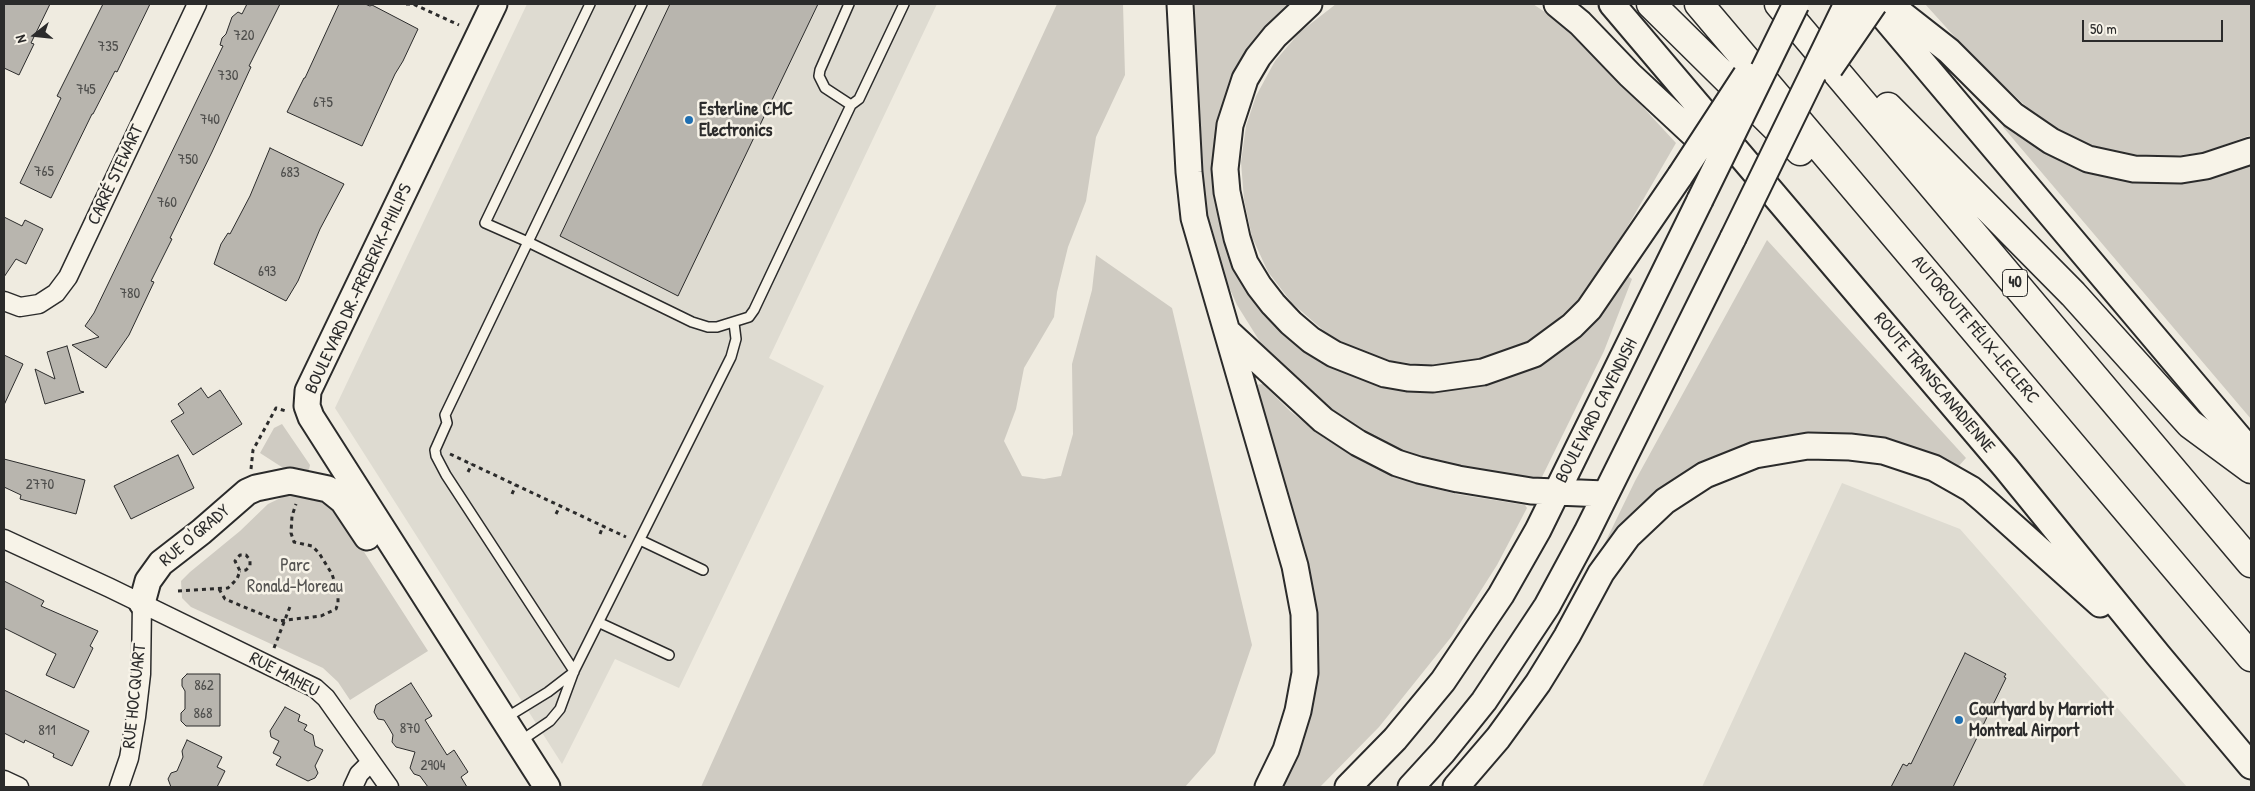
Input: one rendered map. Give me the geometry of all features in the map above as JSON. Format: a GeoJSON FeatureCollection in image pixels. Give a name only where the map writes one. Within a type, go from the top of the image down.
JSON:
{"type":"FeatureCollection","features":[{"type":"Feature","properties":{"kind":"highway"},"geometry":{"type":"LineString","coordinates":[[1651,4],[1947,296]]}},
{"type":"Feature","properties":{"kind":"highway","name":"AUTOROUTE FÉLIX-LECLERC"},"geometry":{"type":"LineString","coordinates":[[1699,4],[2251,657]]}},
{"type":"Feature","properties":{"kind":"highway","name":"40"},"geometry":{"type":"LineString","coordinates":[[1779,4],[2251,563]]}},
{"type":"Feature","properties":{"kind":"highway"},"geometry":{"type":"LineString","coordinates":[[1786,4],[2072,294],[2190,424],[2251,469]]}},
{"type":"Feature","properties":{"kind":"main road","name":"BOULEVARD DR.-FREDERIK-PHILIPS"},"geometry":{"type":"LineString","coordinates":[[494,4],[306,398],[311,417],[547,787]]}},
{"type":"Feature","properties":{"kind":"main road"},"geometry":{"type":"LineString","coordinates":[[1180,4],[1191,198],[1200,242],[1228,332],[1295,566],[1304,614],[1305,673],[1298,712],[1286,750],[1268,787]]}},
{"type":"Feature","properties":{"kind":"main road"},"geometry":{"type":"LineString","coordinates":[[1309,4],[1274,36],[1258,57],[1245,79],[1230,125],[1225,169],[1227,192],[1236,238],[1259,286],[1291,323],[1311,340],[1334,354],[1385,374],[1408,378],[1433,379],[1483,372],[1534,354],[1572,326],[1589,309],[1795,4]]}},
{"type":"Feature","properties":{"kind":"main road"},"geometry":{"type":"LineString","coordinates":[[1557,4],[1580,23],[1630,75],[1844,276]]}},
{"type":"Feature","properties":{"kind":"main road","name":"ROUTE TRANSCANADIENNE"},"geometry":{"type":"LineString","coordinates":[[1612,4],[2028,495],[2251,766]]}},
{"type":"Feature","properties":{"kind":"main road","name":"BOULEVARD CAVENDISH"},"geometry":{"type":"LineString","coordinates":[[1348,787],[1395,738],[1443,681],[1502,595],[1556,493],[1795,4]]}},
{"type":"Feature","properties":{"kind":"main road"},"geometry":{"type":"LineString","coordinates":[[1411,787],[1465,725],[1533,629],[1570,564],[1733,238],[1847,4]]}},
{"type":"Feature","properties":{"kind":"main road"},"geometry":{"type":"LineString","coordinates":[[1782,138],[1874,4],[2251,452]]}},
{"type":"Feature","properties":{"kind":"main road"},"geometry":{"type":"LineString","coordinates":[[1889,4],[1949,51],[2013,115],[2052,141],[2088,159],[2134,169],[2181,170],[2206,166],[2251,151]]}},
{"type":"Feature","properties":{"kind":"main road"},"geometry":{"type":"LineString","coordinates":[[1228,332],[1307,407],[1338,431],[1398,463],[1429,472],[1531,492],[1606,494]]}},
{"type":"Feature","properties":{"kind":"main road"},"geometry":{"type":"LineString","coordinates":[[1456,787],[1498,738],[1538,684],[1567,636],[1601,573],[1628,536],[1665,502],[1705,475],[1755,455],[1782,449],[1828,445],[1868,449],[1900,455],[1934,468],[1971,489],[2158,655]]}},
{"type":"Feature","properties":{"kind":"main road","name":"RUE O'GRADY"},"geometry":{"type":"LineString","coordinates":[[142,604],[148,581],[161,563],[201,532],[247,492],[265,486],[290,481],[328,489],[343,501],[365,534]]}},
{"type":"Feature","properties":{"kind":"main road","name":"BOULEVARD DR.-FREDERIK-PHILIPS"},"geometry":{"type":"LineString","coordinates":[[365,534],[482,714],[519,742]]}},
{"type":"Feature","properties":{"kind":"street","name":"CARRÉ STEWART"},"geometry":{"type":"LineString","coordinates":[[4,301],[20,307],[39,304],[56,293],[68,277],[197,4]]}},
{"type":"Feature","properties":{"kind":"street"},"geometry":{"type":"LineString","coordinates":[[4,539],[142,604]]}},
{"type":"Feature","properties":{"kind":"street","name":"RUE MAHEU"},"geometry":{"type":"LineString","coordinates":[[142,604],[321,692],[389,787]]}},
{"type":"Feature","properties":{"kind":"street","name":"RUE HOCQUART"},"geometry":{"type":"LineString","coordinates":[[119,787],[129,758],[136,717],[141,674],[142,604]]}},
{"type":"Feature","properties":{"kind":"street"},"geometry":{"type":"LineString","coordinates":[[353,787],[359,774],[371,762]]}},
{"type":"Feature","properties":{"kind":"street"},"geometry":{"type":"LineString","coordinates":[[4,780],[18,787]]}},
{"type":"Feature","properties":{"kind":"lane"},"geometry":{"type":"LineString","coordinates":[[590,4],[485,224],[528,242],[692,322],[708,327],[734,323],[749,317],[754,310],[851,104],[859,99],[904,4]]}},
{"type":"Feature","properties":{"kind":"lane"},"geometry":{"type":"LineString","coordinates":[[574,671],[446,475],[436,456],[436,448],[447,424],[445,415],[642,4]]}},
{"type":"Feature","properties":{"kind":"lane"},"geometry":{"type":"LineString","coordinates":[[849,4],[819,76],[825,88],[851,104]]}},
{"type":"Feature","properties":{"kind":"lane"},"geometry":{"type":"LineString","coordinates":[[519,742],[555,716],[574,671],[600,623],[731,357],[736,339],[734,323]]}},
{"type":"Feature","properties":{"kind":"lane"},"geometry":{"type":"LineString","coordinates":[[640,540],[703,570]]}},
{"type":"Feature","properties":{"kind":"lane"},"geometry":{"type":"LineString","coordinates":[[600,623],[669,655]]}},
{"type":"Feature","properties":{"kind":"lane"},"geometry":{"type":"LineString","coordinates":[[504,719],[548,692],[574,671]]}},
{"type":"Feature","properties":{"kind":"path"},"geometry":{"type":"LineString","coordinates":[[406,4],[413,4],[459,25]]}},
{"type":"Feature","properties":{"kind":"path"},"geometry":{"type":"LineString","coordinates":[[254,450],[276,408],[284,410]]}},
{"type":"Feature","properties":{"kind":"path"},"geometry":{"type":"LineString","coordinates":[[436,448],[627,537],[622,546]]}},
{"type":"Feature","properties":{"kind":"path"},"geometry":{"type":"LineString","coordinates":[[468,472],[472,464]]}},
{"type":"Feature","properties":{"kind":"path"},"geometry":{"type":"LineString","coordinates":[[512,494],[516,485]]}},
{"type":"Feature","properties":{"kind":"path"},"geometry":{"type":"LineString","coordinates":[[219,589],[225,599],[278,621],[329,614],[336,609],[338,593],[332,574],[312,546],[294,542],[290,533],[292,516],[298,501]]}},
{"type":"Feature","properties":{"kind":"path"},"geometry":{"type":"LineString","coordinates":[[556,514],[560,506]]}},
{"type":"Feature","properties":{"kind":"path"},"geometry":{"type":"LineString","coordinates":[[600,534],[603,526]]}},
{"type":"Feature","properties":{"kind":"path"},"geometry":{"type":"LineString","coordinates":[[178,591],[219,589],[232,586],[240,570],[235,560],[240,555],[246,555],[250,560],[250,566],[246,570],[240,570]]}},
{"type":"Feature","properties":{"kind":"path"},"geometry":{"type":"LineString","coordinates":[[274,648],[291,604]]}},
{"type":"Feature","properties":{"kind":"shaded area"},"geometry":{"type":"Polygon","coordinates":[[[527,4],[937,4],[769,358],[824,386],[679,688],[615,659],[562,764],[335,408],[527,4]]]}},
{"type":"Feature","properties":{"kind":"shaded area"},"geometry":{"type":"Polygon","coordinates":[[[1842,483],[1960,529],[2187,787],[1702,787],[1842,483]]]}},
{"type":"Feature","properties":{"kind":"green space"},"geometry":{"type":"Polygon","coordinates":[[[1057,4],[1123,4],[1125,75],[1096,137],[1086,201],[1068,247],[1057,292],[1054,317],[1024,368],[1016,409],[1004,441],[1022,476],[1044,479],[1061,476],[1073,434],[1072,364],[1092,290],[1096,255],[1172,308],[1252,645],[1215,753],[1185,787],[701,787],[906,331],[1057,4]]]}},
{"type":"Feature","properties":{"kind":"green space"},"geometry":{"type":"Polygon","coordinates":[[[1190,4],[1295,4],[1265,35],[1218,197],[1311,353],[1494,381],[1532,367],[1599,314],[1628,276],[1632,279],[1604,351],[1539,483],[1473,473],[1397,451],[1333,415],[1276,362],[1262,345],[1237,305],[1220,267],[1201,199],[1190,4]]]}},
{"type":"Feature","properties":{"kind":"green space"},"geometry":{"type":"Polygon","coordinates":[[[1336,4],[1533,4],[1561,23],[1592,52],[1676,143],[1611,255],[1587,291],[1554,323],[1530,340],[1490,357],[1456,364],[1426,365],[1392,361],[1351,347],[1324,331],[1292,303],[1268,272],[1252,237],[1244,200],[1241,162],[1246,126],[1256,96],[1275,61],[1300,32],[1336,4]]]}},
{"type":"Feature","properties":{"kind":"green space"},"geometry":{"type":"Polygon","coordinates":[[[1925,4],[2251,4],[2251,135],[2205,152],[2167,157],[2127,154],[2087,144],[2066,134],[2028,108],[1973,57],[1925,4]]]}},
{"type":"Feature","properties":{"kind":"green space"},"geometry":{"type":"Polygon","coordinates":[[[2008,122],[2063,160],[2251,161],[2251,419],[2003,127],[2008,122]]]}},
{"type":"Feature","properties":{"kind":"green space"},"geometry":{"type":"Polygon","coordinates":[[[1767,240],[1966,458],[1956,469],[1771,442],[1602,554],[1600,553],[1635,481],[1767,240]]]}},
{"type":"Feature","properties":{"kind":"green space"},"geometry":{"type":"Polygon","coordinates":[[[1263,384],[1290,411],[1324,438],[1369,464],[1415,483],[1456,494],[1525,505],[1527,508],[1497,565],[1452,636],[1379,727],[1320,787],[1279,787],[1313,688],[1255,385],[1263,384]]]}},
{"type":"Feature","properties":{"kind":"green space"},"geometry":{"type":"Polygon","coordinates":[[[282,424],[310,465],[308,474],[291,473],[260,453],[274,428],[282,424]]]}},
{"type":"Feature","properties":{"kind":"green space","name":"Parc Ronald-Moreau"},"geometry":{"type":"Polygon","coordinates":[[[300,493],[317,497],[337,510],[428,651],[350,700],[338,682],[323,668],[191,607],[182,598],[181,581],[190,572],[240,531],[268,504],[289,494],[300,493]]]}},
{"type":"Feature","properties":{"kind":"building"},"geometry":{"type":"Polygon","coordinates":[[[4,4],[50,4],[31,43],[34,44],[19,75],[4,68],[4,4]]]}},
{"type":"Feature","properties":{"kind":"building"},"geometry":{"type":"Polygon","coordinates":[[[103,4],[150,4],[117,72],[115,71],[92,114],[51,198],[20,183],[61,98],[57,96],[103,4]]]}},
{"type":"Feature","properties":{"kind":"building"},"geometry":{"type":"Polygon","coordinates":[[[247,4],[280,4],[249,66],[251,67],[212,152],[170,238],[172,239],[151,281],[154,282],[129,335],[106,368],[72,345],[99,337],[85,326],[94,313],[223,46],[220,45],[222,38],[226,34],[232,17],[238,12],[242,14],[247,4]]]}},
{"type":"Feature","properties":{"kind":"building"},"geometry":{"type":"Polygon","coordinates":[[[339,4],[372,5],[418,29],[362,146],[287,112],[339,4]]]}},
{"type":"Feature","properties":{"kind":"building","name":"Esterline CMC Electronics"},"geometry":{"type":"Polygon","coordinates":[[[670,4],[818,4],[678,296],[560,236],[670,4]]]}},
{"type":"Feature","properties":{"kind":"building"},"geometry":{"type":"Polygon","coordinates":[[[270,148],[344,184],[320,229],[298,281],[286,301],[214,264],[221,244],[228,233],[230,234],[250,196],[270,148]]]}},
{"type":"Feature","properties":{"kind":"building"},"geometry":{"type":"Polygon","coordinates":[[[4,217],[22,226],[25,220],[43,229],[26,264],[16,259],[4,277],[4,217]]]}},
{"type":"Feature","properties":{"kind":"building"},"geometry":{"type":"Polygon","coordinates":[[[67,346],[80,391],[84,392],[45,404],[35,369],[55,379],[47,352],[67,346]]]}},
{"type":"Feature","properties":{"kind":"building"},"geometry":{"type":"Polygon","coordinates":[[[4,355],[23,364],[4,405],[4,355]]]}},
{"type":"Feature","properties":{"kind":"building"},"geometry":{"type":"Polygon","coordinates":[[[201,388],[208,398],[220,390],[242,424],[193,455],[171,421],[184,413],[178,404],[201,388]]]}},
{"type":"Feature","properties":{"kind":"building"},"geometry":{"type":"Polygon","coordinates":[[[178,455],[194,488],[131,519],[114,486],[178,455]]]}},
{"type":"Feature","properties":{"kind":"building"},"geometry":{"type":"Polygon","coordinates":[[[4,459],[85,480],[76,514],[20,499],[21,495],[4,487],[4,459]]]}},
{"type":"Feature","properties":{"kind":"building"},"geometry":{"type":"Polygon","coordinates":[[[4,581],[44,601],[41,606],[98,631],[90,646],[93,648],[74,688],[46,675],[56,654],[4,628],[4,581]]]}},
{"type":"Feature","properties":{"kind":"building","name":"Courtyard by Marriott Montreal Airport"},"geometry":{"type":"Polygon","coordinates":[[[1965,653],[2006,674],[2004,677],[2006,678],[1953,787],[1891,787],[1903,764],[1907,766],[1909,763],[1911,764],[1965,653]]]}},
{"type":"Feature","properties":{"kind":"building"},"geometry":{"type":"Polygon","coordinates":[[[187,674],[220,674],[220,726],[186,726],[181,721],[181,713],[185,709],[185,691],[182,686],[182,679],[187,674]]]}},
{"type":"Feature","properties":{"kind":"building"},"geometry":{"type":"Polygon","coordinates":[[[411,683],[432,716],[425,720],[447,755],[454,750],[468,772],[461,777],[467,787],[428,787],[420,776],[414,774],[410,768],[415,752],[396,747],[392,742],[393,735],[384,720],[378,719],[374,712],[376,705],[411,683]]]}},
{"type":"Feature","properties":{"kind":"building"},"geometry":{"type":"Polygon","coordinates":[[[4,690],[89,731],[72,766],[53,757],[54,754],[25,740],[24,743],[4,733],[4,690]]]}},
{"type":"Feature","properties":{"kind":"building"},"geometry":{"type":"Polygon","coordinates":[[[285,707],[300,715],[298,721],[307,725],[304,730],[313,735],[315,746],[323,750],[315,766],[318,773],[315,778],[308,781],[276,765],[281,757],[273,753],[279,741],[271,737],[270,731],[285,707]]]}},
{"type":"Feature","properties":{"kind":"building"},"geometry":{"type":"Polygon","coordinates":[[[187,740],[222,757],[217,767],[225,771],[217,787],[171,787],[168,779],[171,773],[177,771],[187,740]]]}},
{"type":"Feature","properties":{"kind":"place","name":"Esterline CMC Electronics"},"geometry":{"type":"Point","coordinates":[689,120]}},
{"type":"Feature","properties":{"kind":"place","name":"Courtyard by Marriott Montreal Airport"},"geometry":{"type":"Point","coordinates":[1959,720]}}]}
